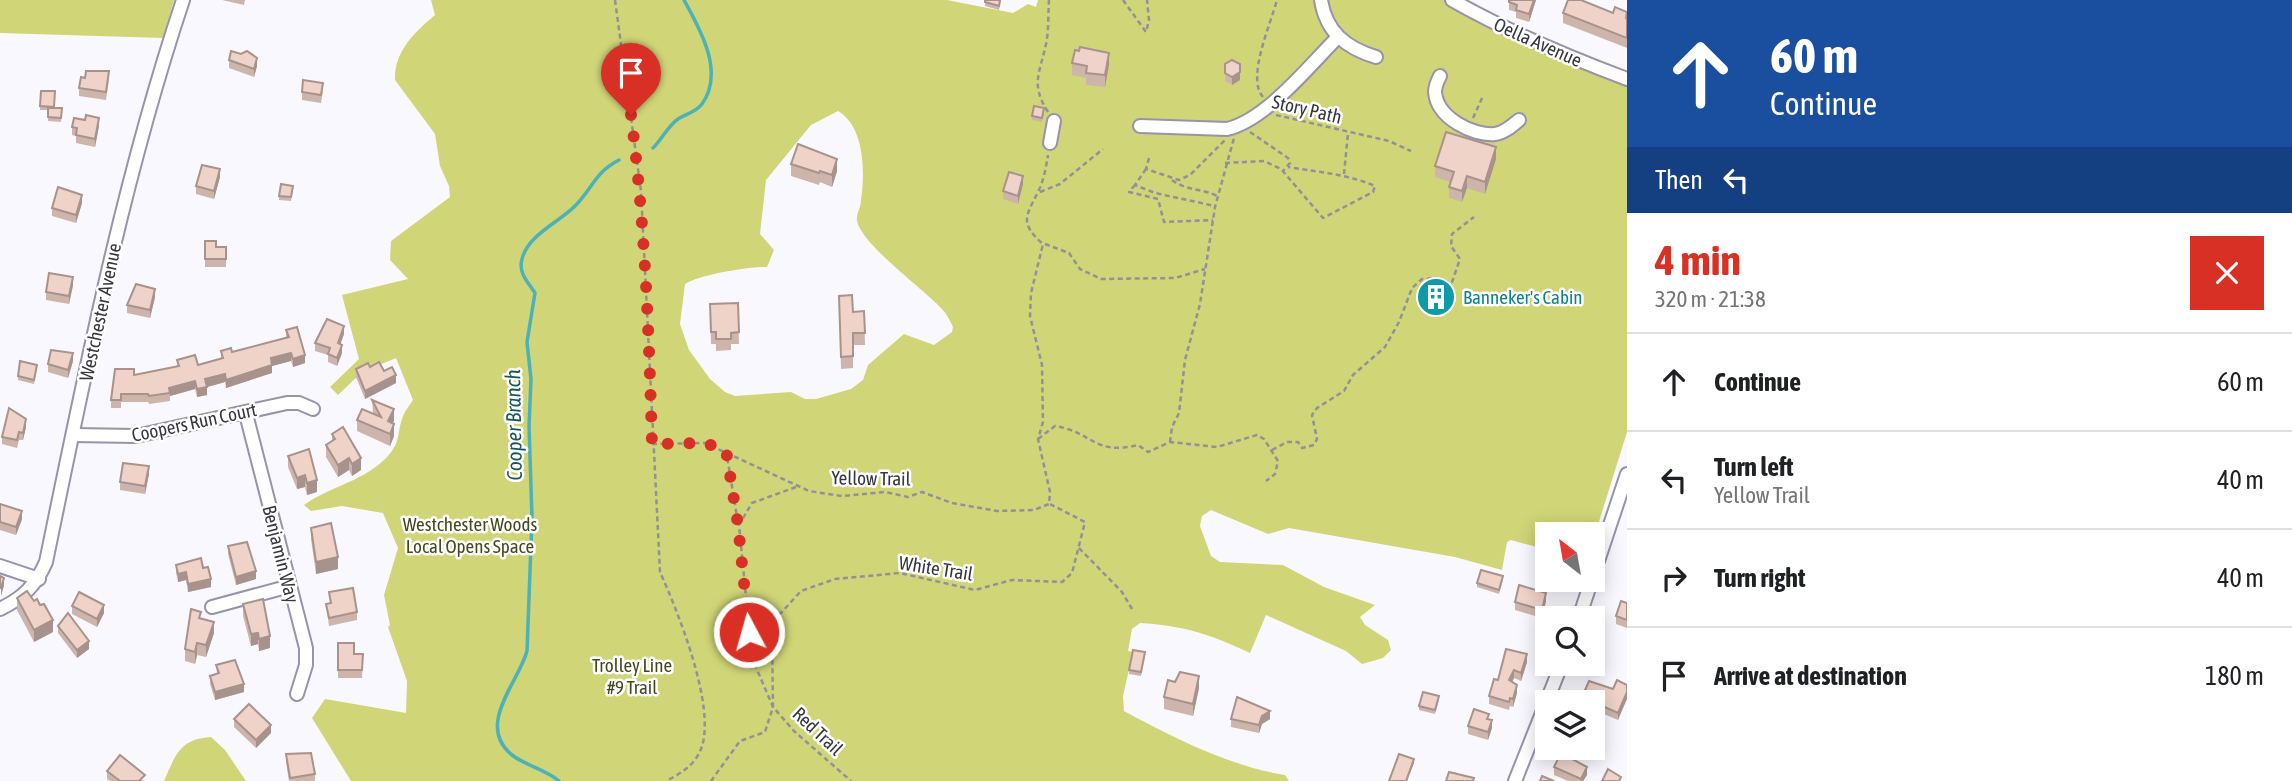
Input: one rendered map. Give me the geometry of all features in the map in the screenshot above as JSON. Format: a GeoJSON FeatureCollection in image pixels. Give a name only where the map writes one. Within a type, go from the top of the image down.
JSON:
{"type":"FeatureCollection","features":[{"type":"Feature","properties":{"kind":"street","name":"Westchester Avenue"},"geometry":{"type":"LineString","coordinates":[[0,609],[18,599],[39,579],[47,562],[124,201],[183,0]]}},
{"type":"Feature","properties":{"kind":"street"},"geometry":{"type":"LineString","coordinates":[[1321,0],[1325,18],[1337,37],[1376,57]]}},
{"type":"Feature","properties":{"kind":"street","name":"Oella Avenue"},"geometry":{"type":"LineString","coordinates":[[1452,0],[1498,27],[1627,79]]}},
{"type":"Feature","properties":{"kind":"street"},"geometry":{"type":"LineString","coordinates":[[1140,126],[1227,129],[1242,125],[1337,37]]}},
{"type":"Feature","properties":{"kind":"street"},"geometry":{"type":"LineString","coordinates":[[1440,76],[1435,92],[1439,103],[1457,123],[1468,130],[1497,134],[1519,121]]}},
{"type":"Feature","properties":{"kind":"street"},"geometry":{"type":"LineString","coordinates":[[1050,144],[1054,121]]}},
{"type":"Feature","properties":{"kind":"street","name":"Coopers Run Court"},"geometry":{"type":"LineString","coordinates":[[73,435],[136,436],[287,403],[299,402],[313,409]]}},
{"type":"Feature","properties":{"kind":"street","name":"Benjamin Way"},"geometry":{"type":"LineString","coordinates":[[246,414],[306,648],[306,665],[298,694]]}},
{"type":"Feature","properties":{"kind":"street"},"geometry":{"type":"LineString","coordinates":[[1605,540],[1627,474]]}},
{"type":"Feature","properties":{"kind":"street"},"geometry":{"type":"LineString","coordinates":[[0,566],[39,579]]}},
{"type":"Feature","properties":{"kind":"street"},"geometry":{"type":"LineString","coordinates":[[212,607],[290,586]]}},
{"type":"Feature","properties":{"kind":"street"},"geometry":{"type":"LineString","coordinates":[[1515,781],[1557,676]]}},
{"type":"Feature","properties":{"kind":"path"},"geometry":{"type":"LineString","coordinates":[[615,0],[641,191],[660,572],[679,614],[703,702],[706,730],[695,761],[666,781]]}},
{"type":"Feature","properties":{"kind":"path"},"geometry":{"type":"LineString","coordinates":[[1049,0],[1047,43],[1036,76],[1041,101],[1054,121]]}},
{"type":"Feature","properties":{"kind":"path"},"geometry":{"type":"LineString","coordinates":[[1123,0],[1146,32],[1149,20],[1147,0]]}},
{"type":"Feature","properties":{"kind":"path"},"geometry":{"type":"LineString","coordinates":[[1258,88],[1261,49],[1277,0]]}},
{"type":"Feature","properties":{"kind":"path","name":"Story Path"},"geometry":{"type":"LineString","coordinates":[[1259,112],[1389,141],[1411,151]]}},
{"type":"Feature","properties":{"kind":"path"},"geometry":{"type":"LineString","coordinates":[[1169,179],[1179,180],[1190,174],[1242,125]]}},
{"type":"Feature","properties":{"kind":"path","name":"Story Path"},"geometry":{"type":"LineString","coordinates":[[1242,125],[1255,138],[1289,158],[1288,167]]}},
{"type":"Feature","properties":{"kind":"path","name":"Story Path"},"geometry":{"type":"LineString","coordinates":[[1344,175],[1348,133]]}},
{"type":"Feature","properties":{"kind":"path"},"geometry":{"type":"LineString","coordinates":[[1050,144],[1038,192],[1026,214],[1027,225],[1043,244],[1069,253],[1086,274],[1101,279],[1130,280],[1153,276],[1175,278],[1205,269]]}},
{"type":"Feature","properties":{"kind":"path"},"geometry":{"type":"LineString","coordinates":[[1170,442],[1172,427],[1179,413],[1185,360],[1200,304],[1217,196],[1231,144]]}},
{"type":"Feature","properties":{"kind":"path"},"geometry":{"type":"LineString","coordinates":[[1038,192],[1060,184],[1103,149]]}},
{"type":"Feature","properties":{"kind":"path"},"geometry":{"type":"LineString","coordinates":[[1149,158],[1146,169],[1129,192],[1158,200],[1164,222],[1213,220]]}},
{"type":"Feature","properties":{"kind":"path"},"geometry":{"type":"LineString","coordinates":[[1225,163],[1264,162],[1283,172],[1323,218],[1373,192],[1375,186],[1344,175],[1308,173],[1288,167],[1283,172]]}},
{"type":"Feature","properties":{"kind":"path"},"geometry":{"type":"LineString","coordinates":[[1146,169],[1185,188],[1208,191],[1217,196]]}},
{"type":"Feature","properties":{"kind":"path"},"geometry":{"type":"LineString","coordinates":[[1135,185],[1155,193],[1215,206]]}},
{"type":"Feature","properties":{"kind":"path"},"geometry":{"type":"LineString","coordinates":[[1440,295],[1452,283],[1460,259],[1451,247],[1452,234],[1474,217]]}},
{"type":"Feature","properties":{"kind":"path"},"geometry":{"type":"LineString","coordinates":[[1043,244],[1031,293],[1030,316],[1042,365],[1043,422],[1038,439],[1050,492],[1049,504]]}},
{"type":"Feature","properties":{"kind":"path"},"geometry":{"type":"LineString","coordinates":[[1272,450],[1287,443],[1298,442],[1302,448],[1314,445],[1317,439],[1312,415],[1317,408],[1344,391],[1353,374],[1385,347],[1399,322],[1412,288],[1422,279],[1436,278],[1452,283]]}},
{"type":"Feature","properties":{"kind":"path"},"geometry":{"type":"LineString","coordinates":[[1038,439],[1055,426],[1072,428],[1098,445],[1117,450],[1138,445],[1148,452],[1170,442],[1217,447],[1257,435],[1272,450],[1278,468],[1266,481]]}},
{"type":"Feature","properties":{"kind":"path","name":"Yellow Trail"},"geometry":{"type":"LineString","coordinates":[[652,444],[705,443],[726,450],[809,491],[842,496],[867,491],[908,497],[922,492],[952,503],[998,511],[1019,508],[1034,510],[1049,504]]}},
{"type":"Feature","properties":{"kind":"path","name":"Red Trail"},"geometry":{"type":"LineString","coordinates":[[726,450],[738,525],[752,659],[773,707],[794,731],[851,781]]}},
{"type":"Feature","properties":{"kind":"path"},"geometry":{"type":"LineString","coordinates":[[738,525],[752,503],[798,486]]}},
{"type":"Feature","properties":{"kind":"path","name":"White Trail"},"geometry":{"type":"LineString","coordinates":[[773,707],[772,633],[780,614],[801,592],[835,579],[900,573],[975,590],[1012,580],[1062,582],[1072,573],[1084,522],[1049,504]]}},
{"type":"Feature","properties":{"kind":"path"},"geometry":{"type":"LineString","coordinates":[[1079,548],[1122,592],[1132,609]]}},
{"type":"Feature","properties":{"kind":"path"},"geometry":{"type":"LineString","coordinates":[[711,781],[740,741],[765,732],[773,707]]}},
{"type":"Feature","properties":{"kind":"green space"},"geometry":{"type":"Polygon","coordinates":[[[0,0],[174,0],[163,38],[0,33],[0,0]]]}},
{"type":"Feature","properties":{"kind":"green space"},"geometry":{"type":"Polygon","coordinates":[[[431,0],[947,0],[1013,13],[1028,4],[1036,7],[1038,0],[1447,0],[1546,55],[1627,86],[1627,432],[1599,522],[1535,522],[1535,547],[1511,540],[1507,542],[1502,570],[1455,557],[1289,528],[1268,534],[1211,510],[1202,516],[1200,526],[1211,556],[1220,562],[1283,565],[1324,587],[1375,605],[1360,617],[1365,625],[1388,640],[1391,650],[1383,658],[1362,664],[1346,651],[1266,615],[1250,653],[1209,636],[1171,626],[1140,623],[1132,629],[1128,651],[1133,652],[1123,696],[1124,711],[1202,750],[1243,765],[1285,775],[1289,781],[351,781],[312,718],[325,699],[406,713],[407,681],[388,627],[390,625],[384,595],[398,548],[383,513],[342,506],[311,511],[304,505],[365,474],[387,457],[395,446],[403,416],[413,400],[396,358],[362,372],[338,395],[330,387],[359,359],[342,295],[408,279],[390,260],[391,241],[450,197],[449,186],[440,166],[435,134],[395,80],[398,60],[413,35],[435,15],[431,0]],[[838,111],[811,125],[766,180],[760,234],[774,250],[767,267],[724,272],[685,284],[680,324],[689,350],[710,379],[725,392],[735,396],[791,392],[805,399],[816,399],[851,389],[863,380],[868,365],[904,334],[934,345],[952,332],[953,327],[944,311],[861,231],[857,218],[861,203],[863,164],[854,128],[838,111]]]}},
{"type":"Feature","properties":{"kind":"green space"},"geometry":{"type":"Polygon","coordinates":[[[211,737],[225,750],[246,781],[164,781],[180,750],[192,741],[211,737]]]}},
{"type":"Feature","properties":{"kind":"building"},"geometry":{"type":"Polygon","coordinates":[[[1000,0],[999,6],[985,2],[1000,0]]]}},
{"type":"Feature","properties":{"kind":"building"},"geometry":{"type":"Polygon","coordinates":[[[1509,0],[1534,0],[1529,14],[1516,10],[1517,5],[1509,0]]]}},
{"type":"Feature","properties":{"kind":"building"},"geometry":{"type":"Polygon","coordinates":[[[1568,0],[1581,0],[1613,13],[1615,7],[1627,12],[1627,38],[1563,13],[1568,0]]]}},
{"type":"Feature","properties":{"kind":"building"},"geometry":{"type":"Polygon","coordinates":[[[1080,47],[1109,53],[1105,75],[1086,73],[1087,66],[1072,63],[1075,50],[1079,51],[1080,47]]]}},
{"type":"Feature","properties":{"kind":"building"},"geometry":{"type":"Polygon","coordinates":[[[231,51],[241,54],[247,51],[257,58],[254,69],[229,60],[231,51]]]}},
{"type":"Feature","properties":{"kind":"building"},"geometry":{"type":"Polygon","coordinates":[[[1232,60],[1240,64],[1240,72],[1232,77],[1225,73],[1225,64],[1232,60]]]}},
{"type":"Feature","properties":{"kind":"building"},"geometry":{"type":"Polygon","coordinates":[[[86,71],[109,71],[106,92],[79,88],[81,77],[85,78],[86,71]]]}},
{"type":"Feature","properties":{"kind":"building"},"geometry":{"type":"Polygon","coordinates":[[[303,80],[323,83],[321,95],[302,92],[303,80]]]}},
{"type":"Feature","properties":{"kind":"building"},"geometry":{"type":"Polygon","coordinates":[[[41,91],[55,91],[54,107],[40,106],[41,91]]]}},
{"type":"Feature","properties":{"kind":"building"},"geometry":{"type":"Polygon","coordinates":[[[1034,106],[1044,108],[1042,118],[1032,116],[1034,106]]]}},
{"type":"Feature","properties":{"kind":"building"},"geometry":{"type":"Polygon","coordinates":[[[48,108],[62,108],[61,118],[48,117],[48,108]]]}},
{"type":"Feature","properties":{"kind":"building"},"geometry":{"type":"Polygon","coordinates":[[[86,115],[99,118],[95,139],[76,135],[77,128],[72,127],[74,118],[85,120],[86,115]]]}},
{"type":"Feature","properties":{"kind":"building"},"geometry":{"type":"Polygon","coordinates":[[[1446,132],[1496,147],[1485,182],[1467,176],[1462,191],[1449,187],[1454,172],[1435,166],[1446,132]]]}},
{"type":"Feature","properties":{"kind":"building"},"geometry":{"type":"Polygon","coordinates":[[[798,144],[837,159],[832,175],[791,164],[798,144]]]}},
{"type":"Feature","properties":{"kind":"building"},"geometry":{"type":"Polygon","coordinates":[[[202,165],[220,169],[214,191],[196,186],[202,165]]]}},
{"type":"Feature","properties":{"kind":"building"},"geometry":{"type":"Polygon","coordinates":[[[1009,172],[1023,176],[1018,196],[1003,191],[1009,172]]]}},
{"type":"Feature","properties":{"kind":"building"},"geometry":{"type":"Polygon","coordinates":[[[281,184],[293,186],[291,197],[279,196],[281,184]]]}},
{"type":"Feature","properties":{"kind":"building"},"geometry":{"type":"Polygon","coordinates":[[[58,187],[82,195],[76,215],[52,208],[58,187]]]}},
{"type":"Feature","properties":{"kind":"building"},"geometry":{"type":"Polygon","coordinates":[[[205,241],[216,241],[216,247],[226,247],[226,259],[205,259],[205,241]]]}},
{"type":"Feature","properties":{"kind":"building"},"geometry":{"type":"Polygon","coordinates":[[[49,273],[73,277],[69,296],[46,292],[49,273]]]}},
{"type":"Feature","properties":{"kind":"building"},"geometry":{"type":"Polygon","coordinates":[[[136,284],[155,289],[150,310],[127,305],[136,284]]]}},
{"type":"Feature","properties":{"kind":"building"},"geometry":{"type":"Polygon","coordinates":[[[852,295],[853,312],[864,311],[865,333],[853,333],[853,356],[841,357],[839,296],[852,295]]]}},
{"type":"Feature","properties":{"kind":"building"},"geometry":{"type":"Polygon","coordinates":[[[738,303],[739,332],[731,333],[731,339],[716,339],[716,332],[711,332],[710,304],[738,303]]]}},
{"type":"Feature","properties":{"kind":"building"},"geometry":{"type":"Polygon","coordinates":[[[327,319],[344,326],[338,343],[342,345],[337,358],[328,354],[330,348],[315,343],[327,319]]]}},
{"type":"Feature","properties":{"kind":"building"},"geometry":{"type":"Polygon","coordinates":[[[297,327],[305,355],[293,359],[291,353],[271,358],[272,365],[226,380],[225,374],[205,379],[207,387],[197,389],[195,381],[169,388],[170,393],[149,396],[121,394],[121,400],[111,400],[115,369],[134,369],[134,375],[179,366],[177,360],[195,355],[198,365],[223,358],[221,351],[231,348],[232,352],[289,337],[286,330],[297,327]]]}},
{"type":"Feature","properties":{"kind":"building"},"geometry":{"type":"Polygon","coordinates":[[[51,350],[73,353],[68,370],[48,364],[51,350]]]}},
{"type":"Feature","properties":{"kind":"building"},"geometry":{"type":"Polygon","coordinates":[[[20,361],[37,365],[34,380],[18,376],[20,361]]]}},
{"type":"Feature","properties":{"kind":"building"},"geometry":{"type":"Polygon","coordinates":[[[379,362],[384,371],[392,367],[396,375],[365,391],[356,369],[368,363],[370,367],[379,362]]]}},
{"type":"Feature","properties":{"kind":"building"},"geometry":{"type":"Polygon","coordinates":[[[372,400],[394,409],[388,421],[394,424],[390,434],[357,420],[362,409],[381,417],[372,400]]]}},
{"type":"Feature","properties":{"kind":"building"},"geometry":{"type":"Polygon","coordinates":[[[9,408],[26,419],[23,433],[19,432],[17,440],[2,437],[9,408]]]}},
{"type":"Feature","properties":{"kind":"building"},"geometry":{"type":"Polygon","coordinates":[[[343,427],[361,458],[352,464],[349,458],[338,465],[326,445],[335,439],[332,434],[343,427]]]}},
{"type":"Feature","properties":{"kind":"building"},"geometry":{"type":"Polygon","coordinates":[[[309,449],[317,480],[307,483],[305,475],[297,478],[288,456],[309,449]]]}},
{"type":"Feature","properties":{"kind":"building"},"geometry":{"type":"Polygon","coordinates":[[[123,463],[149,466],[145,486],[120,482],[123,463]]]}},
{"type":"Feature","properties":{"kind":"building"},"geometry":{"type":"Polygon","coordinates":[[[0,504],[22,511],[16,527],[0,522],[0,504]]]}},
{"type":"Feature","properties":{"kind":"building"},"geometry":{"type":"Polygon","coordinates":[[[331,523],[338,557],[316,562],[311,528],[331,523]]]}},
{"type":"Feature","properties":{"kind":"building"},"geometry":{"type":"Polygon","coordinates":[[[247,542],[256,571],[236,577],[228,546],[247,542]]]}},
{"type":"Feature","properties":{"kind":"building"},"geometry":{"type":"Polygon","coordinates":[[[201,558],[203,568],[208,567],[211,579],[188,584],[186,572],[178,574],[176,565],[201,558]]]}},
{"type":"Feature","properties":{"kind":"building"},"geometry":{"type":"Polygon","coordinates":[[[1481,570],[1503,576],[1499,590],[1477,583],[1481,570]]]}},
{"type":"Feature","properties":{"kind":"building"},"geometry":{"type":"Polygon","coordinates":[[[1519,585],[1535,592],[1546,593],[1543,606],[1535,608],[1515,602],[1519,585]]]}},
{"type":"Feature","properties":{"kind":"building"},"geometry":{"type":"Polygon","coordinates":[[[353,588],[357,612],[329,618],[326,604],[331,603],[329,592],[353,588]]]}},
{"type":"Feature","properties":{"kind":"building"},"geometry":{"type":"Polygon","coordinates":[[[27,591],[34,601],[37,599],[40,605],[44,604],[53,620],[34,630],[17,598],[27,591]]]}},
{"type":"Feature","properties":{"kind":"building"},"geometry":{"type":"Polygon","coordinates":[[[79,592],[104,605],[97,619],[72,606],[79,592]]]}},
{"type":"Feature","properties":{"kind":"building"},"geometry":{"type":"Polygon","coordinates":[[[263,599],[270,636],[259,639],[258,633],[251,634],[243,604],[263,599]]]}},
{"type":"Feature","properties":{"kind":"building"},"geometry":{"type":"Polygon","coordinates":[[[1621,601],[1627,603],[1627,620],[1616,616],[1621,601]]]}},
{"type":"Feature","properties":{"kind":"building"},"geometry":{"type":"Polygon","coordinates":[[[191,609],[201,612],[199,618],[214,622],[206,645],[197,643],[195,652],[185,649],[191,609]]]}},
{"type":"Feature","properties":{"kind":"building"},"geometry":{"type":"Polygon","coordinates":[[[68,613],[89,641],[77,650],[58,626],[68,613]]]}},
{"type":"Feature","properties":{"kind":"building"},"geometry":{"type":"Polygon","coordinates":[[[338,643],[354,643],[354,654],[363,654],[362,670],[338,670],[338,643]]]}},
{"type":"Feature","properties":{"kind":"building"},"geometry":{"type":"Polygon","coordinates":[[[1506,649],[1527,654],[1521,673],[1514,670],[1509,680],[1517,685],[1513,699],[1510,698],[1509,702],[1489,696],[1494,679],[1498,680],[1506,649]]]}},
{"type":"Feature","properties":{"kind":"building"},"geometry":{"type":"Polygon","coordinates":[[[1133,650],[1145,652],[1141,672],[1129,670],[1133,650]]]}},
{"type":"Feature","properties":{"kind":"building"},"geometry":{"type":"Polygon","coordinates":[[[235,660],[244,684],[215,692],[210,676],[219,673],[216,665],[235,660]]]}},
{"type":"Feature","properties":{"kind":"building"},"geometry":{"type":"Polygon","coordinates":[[[1180,672],[1199,676],[1193,704],[1164,697],[1168,680],[1175,682],[1180,672]]]}},
{"type":"Feature","properties":{"kind":"building"},"geometry":{"type":"Polygon","coordinates":[[[1617,680],[1627,685],[1627,692],[1618,713],[1605,707],[1605,690],[1585,690],[1589,681],[1613,689],[1617,680]]]}},
{"type":"Feature","properties":{"kind":"building"},"geometry":{"type":"Polygon","coordinates":[[[1423,692],[1439,696],[1435,710],[1419,706],[1423,692]]]}},
{"type":"Feature","properties":{"kind":"building"},"geometry":{"type":"Polygon","coordinates":[[[1237,697],[1270,711],[1262,716],[1259,725],[1231,719],[1237,697]]]}},
{"type":"Feature","properties":{"kind":"building"},"geometry":{"type":"Polygon","coordinates":[[[249,704],[271,725],[256,740],[234,719],[249,704]]]}},
{"type":"Feature","properties":{"kind":"building"},"geometry":{"type":"Polygon","coordinates":[[[1474,709],[1489,714],[1487,719],[1492,720],[1488,732],[1468,726],[1474,709]]]}},
{"type":"Feature","properties":{"kind":"building"},"geometry":{"type":"Polygon","coordinates":[[[311,753],[315,774],[290,778],[286,754],[311,753]]]}},
{"type":"Feature","properties":{"kind":"building"},"geometry":{"type":"Polygon","coordinates":[[[1399,754],[1414,759],[1406,781],[1389,781],[1399,754]]]}},
{"type":"Feature","properties":{"kind":"building"},"geometry":{"type":"Polygon","coordinates":[[[120,755],[145,775],[139,781],[120,781],[107,771],[120,755]]]}},
{"type":"Feature","properties":{"kind":"building"},"geometry":{"type":"Polygon","coordinates":[[[1558,760],[1574,760],[1587,767],[1581,779],[1554,767],[1558,760]]]}},
{"type":"Feature","properties":{"kind":"building"},"geometry":{"type":"Polygon","coordinates":[[[1608,769],[1621,777],[1619,781],[1602,781],[1608,769]]]}},
{"type":"Feature","properties":{"kind":"building"},"geometry":{"type":"Polygon","coordinates":[[[1449,772],[1474,778],[1473,781],[1446,781],[1449,772]]]}},
{"type":"Feature","properties":{"kind":"building"},"geometry":{"type":"Polygon","coordinates":[[[1542,776],[1554,781],[1540,781],[1542,776]]]}},
{"type":"Feature","properties":{"kind":"waterway","name":"Cooper Branch"},"geometry":{"type":"LineString","coordinates":[[653,148],[675,122],[700,107],[708,92],[711,78],[708,51],[684,0]]}},
{"type":"Feature","properties":{"kind":"waterway","name":"Cooper Branch"},"geometry":{"type":"LineString","coordinates":[[559,781],[512,755],[502,743],[498,730],[498,717],[503,703],[527,651],[532,518],[529,426],[531,379],[527,342],[535,293],[524,277],[521,264],[530,243],[575,206],[599,176],[619,160]]}},
{"type":"Feature","properties":{"kind":"place","name":"Banneker's Cabin"},"geometry":{"type":"Point","coordinates":[1436,297]}},
{"type":"Feature","properties":{"kind":"route"},"geometry":{"type":"LineString","coordinates":[[631,115],[641,191],[648,296],[652,444],[705,443],[726,450],[738,525],[749,632]]}},
{"type":"Feature","properties":{"kind":"park label","name":"Westchester Woods Local Opens Space"},"geometry":{"type":"Point","coordinates":[470,535]}},
{"type":"Feature","properties":{"kind":"park label","name":"Trolley Line #9 Trail"},"geometry":{"type":"Point","coordinates":[632,676]}}]}
